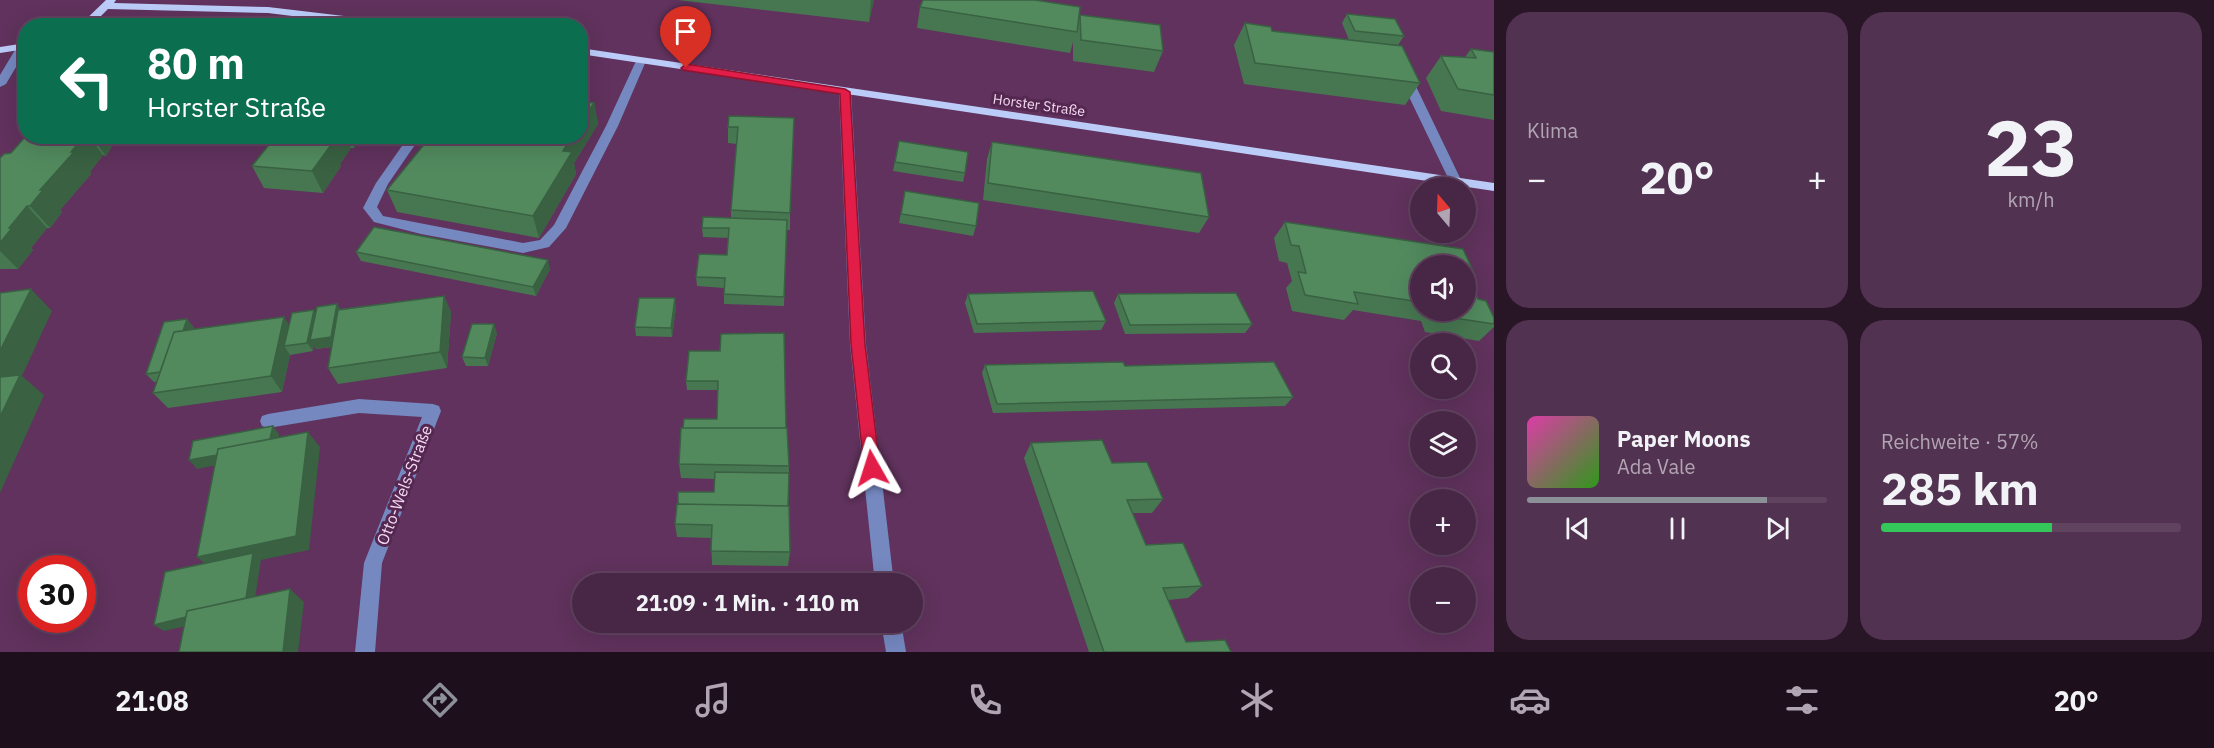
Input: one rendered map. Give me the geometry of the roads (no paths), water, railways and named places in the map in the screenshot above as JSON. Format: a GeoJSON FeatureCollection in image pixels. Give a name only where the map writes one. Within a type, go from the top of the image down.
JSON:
{"type":"FeatureCollection","features":[{"type":"Feature","properties":{"kind":"main road"},"geometry":{"type":"LineString","coordinates":[[93,18],[110,3],[268,10],[336,18]]}},
{"type":"Feature","properties":{"kind":"main road"},"geometry":{"type":"LineString","coordinates":[[0,50],[18,47]]}},
{"type":"Feature","properties":{"kind":"main road","name":"Horster Straße"},"geometry":{"type":"LineString","coordinates":[[588,52],[1422,177]]}},
{"type":"Feature","properties":{"kind":"main road","name":"Horster Straße"},"geometry":{"type":"LineString","coordinates":[[1476,185],[1494,187]]}},
{"type":"Feature","properties":{"kind":"street"},"geometry":{"type":"LineString","coordinates":[[0,84],[18,56]]}},
{"type":"Feature","properties":{"kind":"street"},"geometry":{"type":"LineString","coordinates":[[409,144],[382,183],[370,208],[379,219],[523,248],[544,244],[559,228],[612,126],[641,61]]}},
{"type":"Feature","properties":{"kind":"street"},"geometry":{"type":"LineString","coordinates":[[1401,67],[1454,177]]}},
{"type":"Feature","properties":{"kind":"street"},"geometry":{"type":"LineString","coordinates":[[845,92],[858,344],[884,573]]}},
{"type":"Feature","properties":{"kind":"street","name":"Otto-Wels-Straße"},"geometry":{"type":"LineString","coordinates":[[268,421],[359,406],[433,411],[373,563],[365,652]]}},
{"type":"Feature","properties":{"kind":"street"},"geometry":{"type":"LineString","coordinates":[[893,633],[896,652]]}}]}
